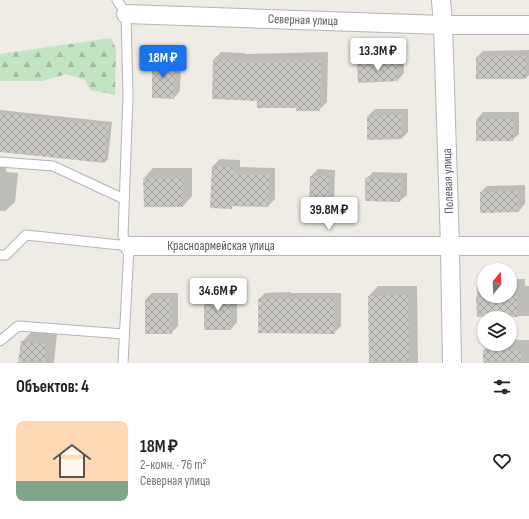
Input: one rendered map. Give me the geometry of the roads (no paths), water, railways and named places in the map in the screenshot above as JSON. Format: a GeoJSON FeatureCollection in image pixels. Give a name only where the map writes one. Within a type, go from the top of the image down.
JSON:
{"type":"FeatureCollection","features":[{"type":"Feature","properties":{"kind":"street","name":"Полевая улица"},"geometry":{"type":"LineString","coordinates":[[441,0],[450,247],[452,363]]}},
{"type":"Feature","properties":{"kind":"street","name":"Северная улица"},"geometry":{"type":"LineString","coordinates":[[121,7],[443,25],[529,24]]}},
{"type":"Feature","properties":{"kind":"street","name":"Красноармейская улица"},"geometry":{"type":"LineString","coordinates":[[129,246],[529,246]]}},
{"type":"Feature","properties":{"kind":"lane"},"geometry":{"type":"LineString","coordinates":[[121,7],[128,96],[123,236],[129,246],[123,363]]}},
{"type":"Feature","properties":{"kind":"lane"},"geometry":{"type":"LineString","coordinates":[[0,162],[53,166],[124,199]]}},
{"type":"Feature","properties":{"kind":"lane"},"geometry":{"type":"LineString","coordinates":[[0,255],[6,255],[26,235],[129,246]]}},
{"type":"Feature","properties":{"kind":"lane"},"geometry":{"type":"LineString","coordinates":[[0,340],[18,326],[124,334]]}}]}
